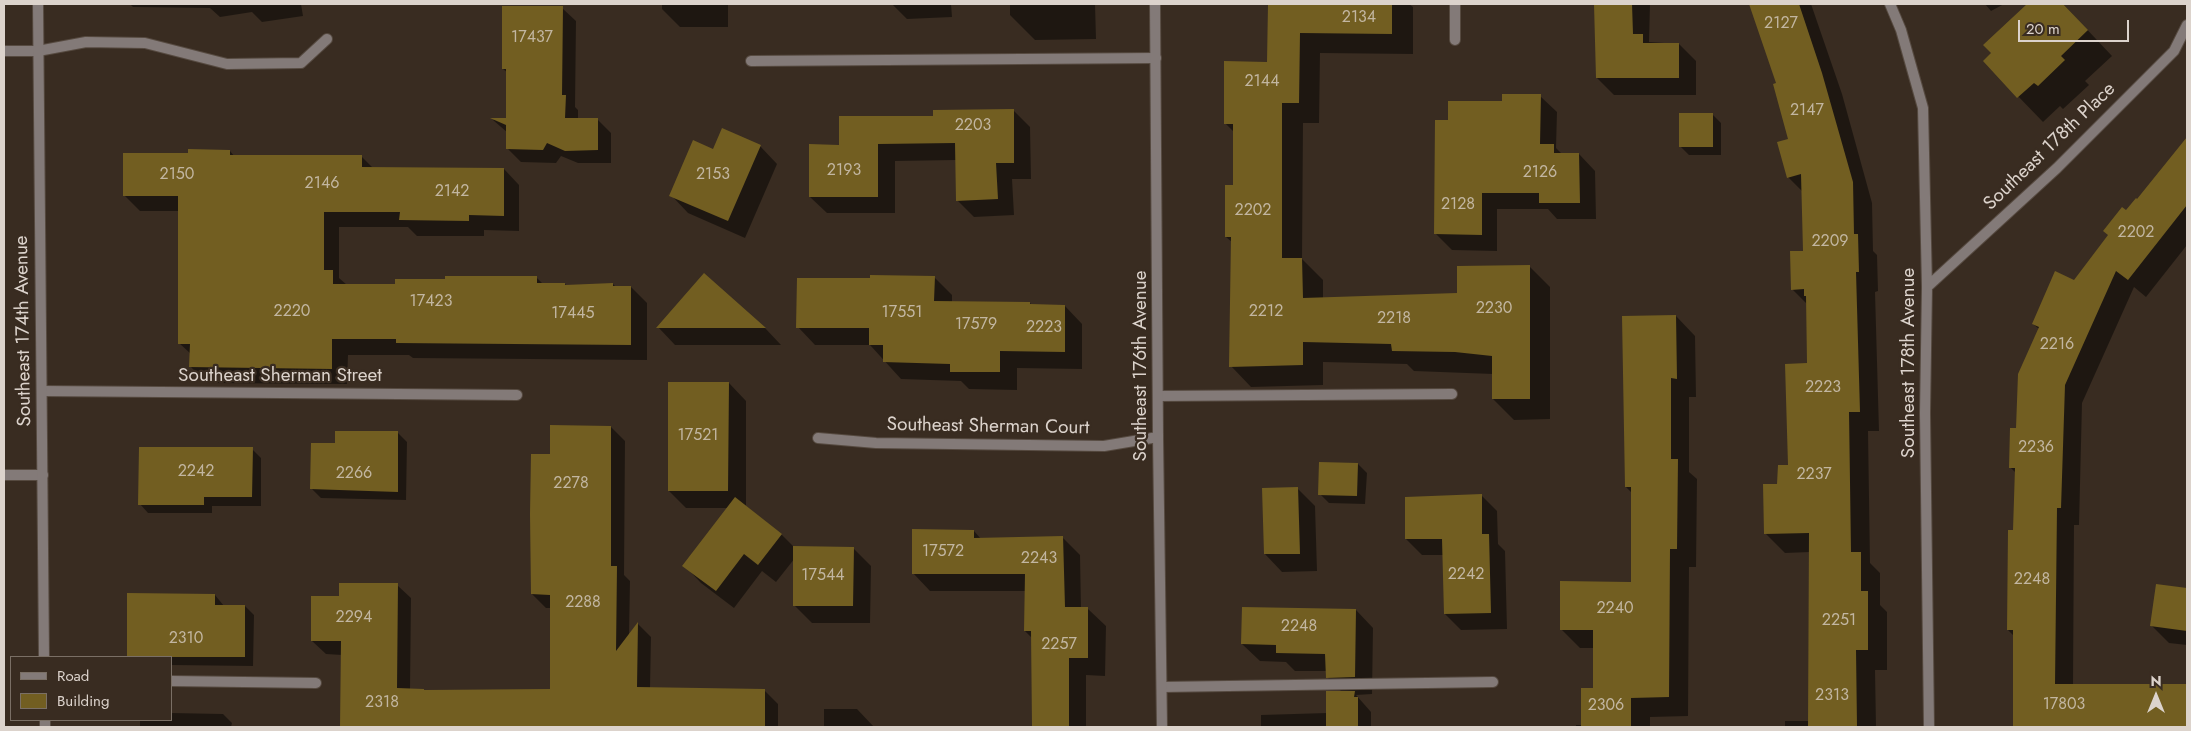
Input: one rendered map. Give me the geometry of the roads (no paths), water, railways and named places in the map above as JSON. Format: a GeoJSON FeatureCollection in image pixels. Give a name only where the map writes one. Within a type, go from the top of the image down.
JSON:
{"type":"FeatureCollection","features":[{"type":"Feature","properties":{"kind":"street","name":"Southeast 174th Avenue"},"geometry":{"type":"LineString","coordinates":[[38,4],[44,656]]}},
{"type":"Feature","properties":{"kind":"street","name":"Southeast 176th Avenue"},"geometry":{"type":"LineString","coordinates":[[1155,4],[1162,727]]}},
{"type":"Feature","properties":{"kind":"street"},"geometry":{"type":"LineString","coordinates":[[1455,4],[1455,40]]}},
{"type":"Feature","properties":{"kind":"street","name":"Southeast 178th Avenue"},"geometry":{"type":"LineString","coordinates":[[1890,4],[1901,30],[1923,108],[1927,287],[1925,413],[1929,727]]}},
{"type":"Feature","properties":{"kind":"street","name":"Southeast 178th Place"},"geometry":{"type":"LineString","coordinates":[[1927,287],[2057,168],[2174,51],[2187,25]]}},
{"type":"Feature","properties":{"kind":"street"},"geometry":{"type":"LineString","coordinates":[[4,51],[38,51],[86,42],[145,43],[226,64],[301,63],[327,39]]}},
{"type":"Feature","properties":{"kind":"street"},"geometry":{"type":"LineString","coordinates":[[751,61],[1156,58]]}},
{"type":"Feature","properties":{"kind":"street","name":"Southeast Sherman Street"},"geometry":{"type":"LineString","coordinates":[[42,392],[517,395]]}},
{"type":"Feature","properties":{"kind":"street"},"geometry":{"type":"LineString","coordinates":[[1158,396],[1452,394]]}},
{"type":"Feature","properties":{"kind":"street","name":"Southeast Sherman Court"},"geometry":{"type":"LineString","coordinates":[[818,438],[876,443],[1104,446],[1158,437]]}},
{"type":"Feature","properties":{"kind":"street"},"geometry":{"type":"LineString","coordinates":[[4,475],[43,474]]}},
{"type":"Feature","properties":{"kind":"street"},"geometry":{"type":"LineString","coordinates":[[172,681],[316,683]]}},
{"type":"Feature","properties":{"kind":"street"},"geometry":{"type":"LineString","coordinates":[[1162,687],[1493,682]]}}]}
